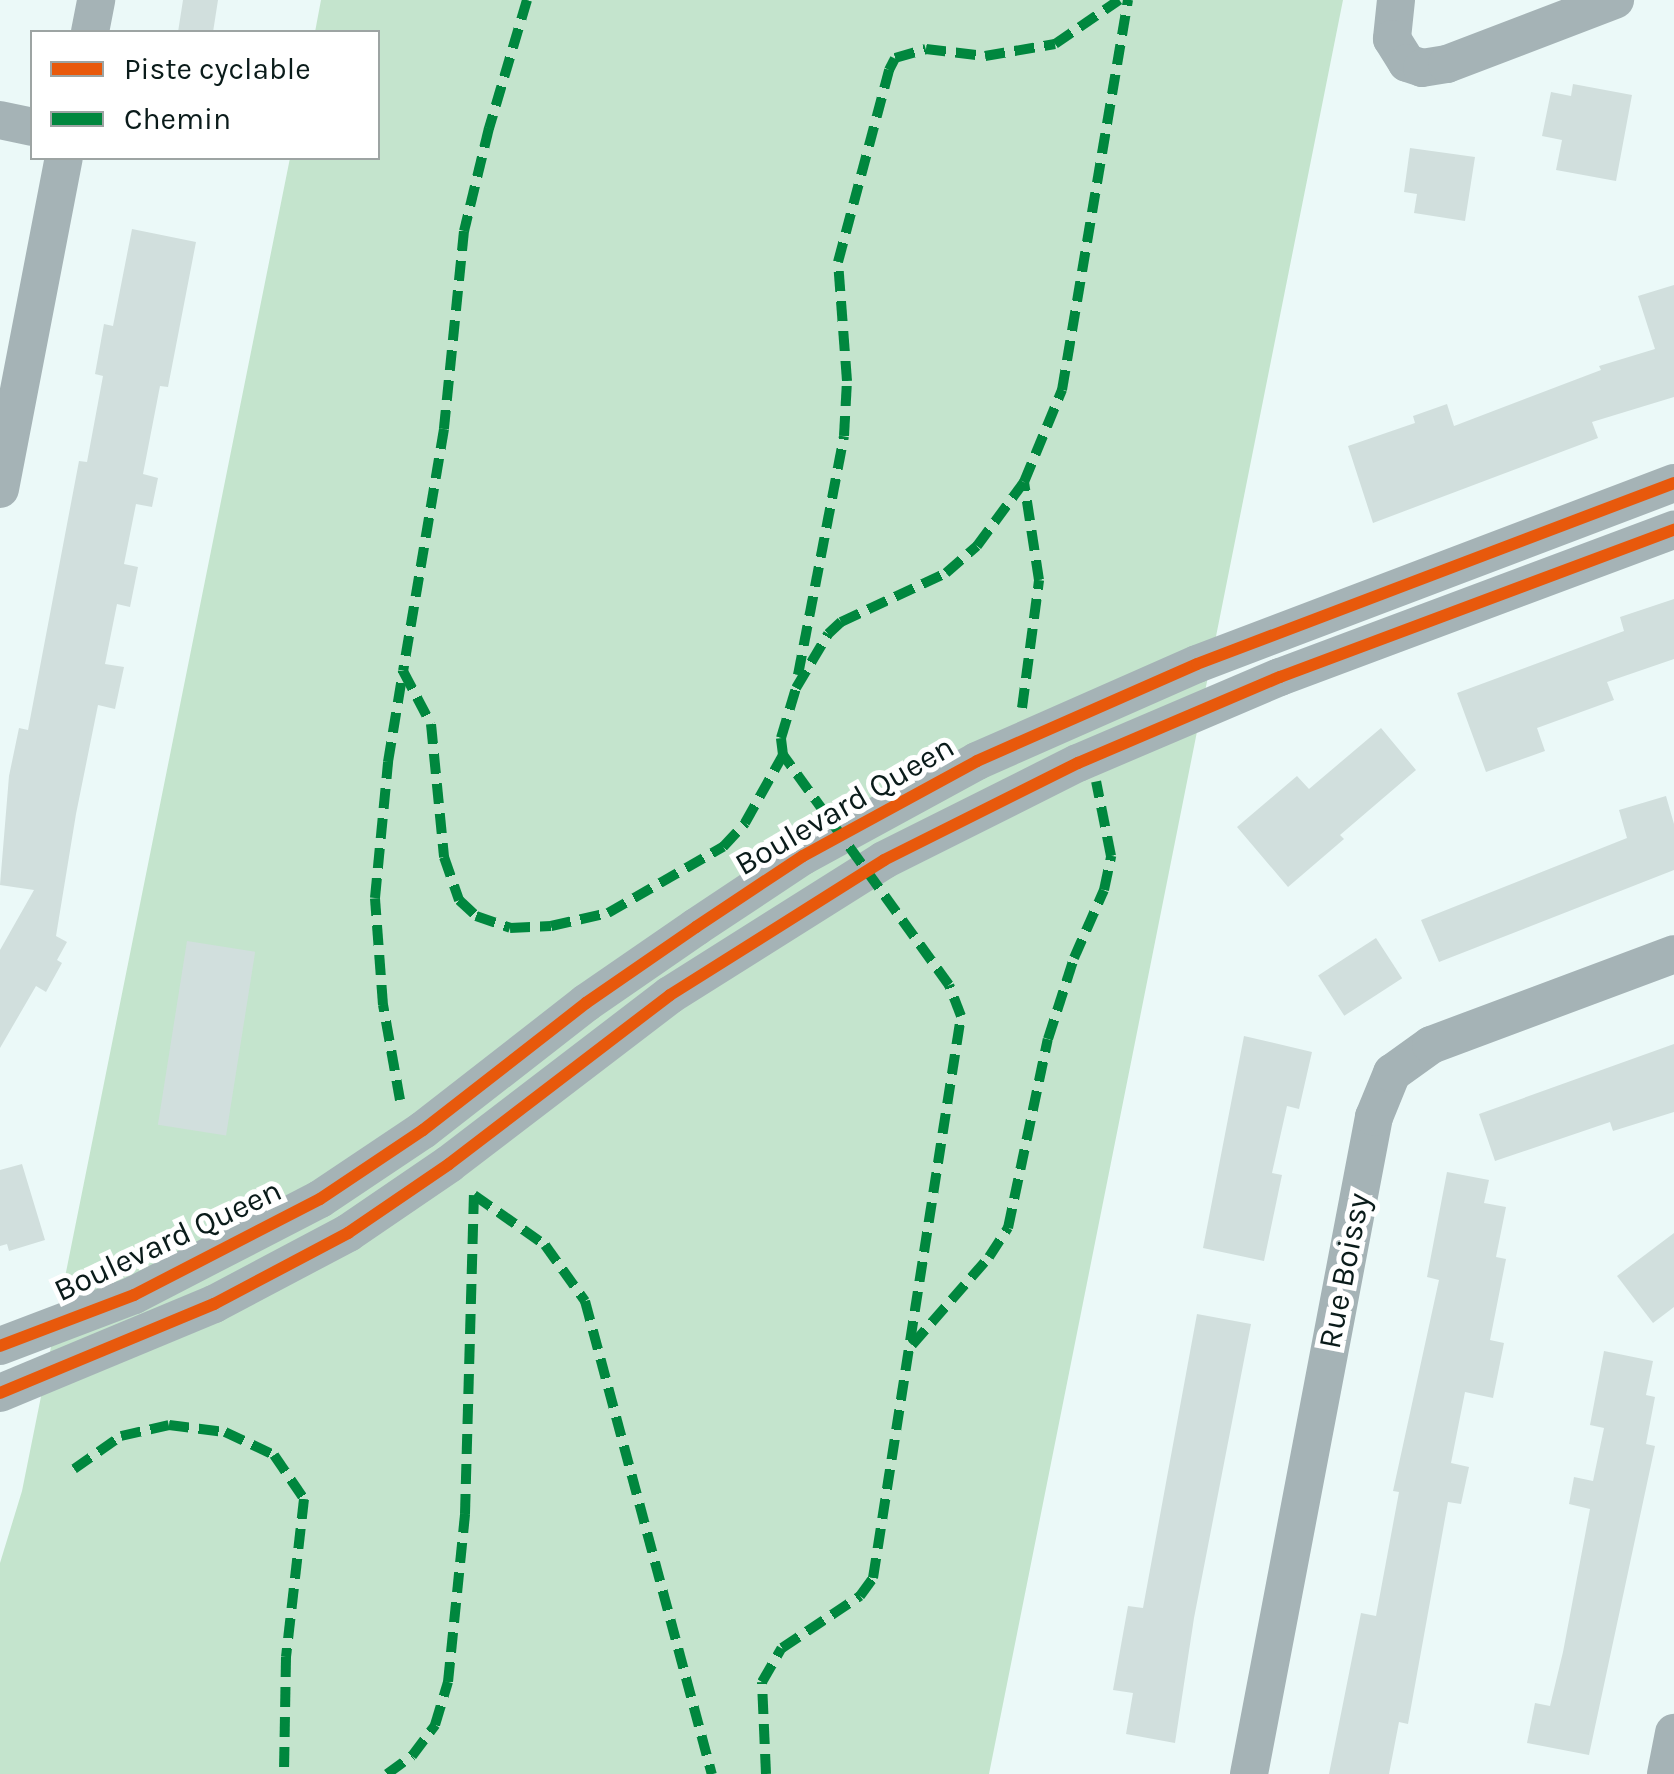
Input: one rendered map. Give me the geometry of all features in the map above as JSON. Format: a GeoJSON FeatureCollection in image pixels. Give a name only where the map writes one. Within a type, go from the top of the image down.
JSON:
{"type":"FeatureCollection","features":[{"type":"Feature","properties":{"kind":"street"},"geometry":{"type":"LineString","coordinates":[[90,30],[96,0]]}},
{"type":"Feature","properties":{"kind":"street"},"geometry":{"type":"LineString","coordinates":[[1396,0],[1392,39],[1406,62],[1422,68],[1447,64],[1615,0]]}},
{"type":"Feature","properties":{"kind":"street"},"geometry":{"type":"LineString","coordinates":[[0,120],[30,127]]}},
{"type":"Feature","properties":{"kind":"street"},"geometry":{"type":"LineString","coordinates":[[0,489],[64,160]]}},
{"type":"Feature","properties":{"kind":"street","name":"Boulevard Queen"},"geometry":{"type":"LineString","coordinates":[[0,1346],[166,1280],[320,1199],[423,1130],[586,1003],[803,856],[977,761],[1297,625],[1674,483]]}},
{"type":"Feature","properties":{"kind":"street","name":"Boulevard Queen"},"geometry":{"type":"LineString","coordinates":[[0,1393],[65,1370],[231,1296],[348,1234],[450,1164],[670,995],[884,860],[1078,763],[1315,665],[1674,530]]}},
{"type":"Feature","properties":{"kind":"street"},"geometry":{"type":"LineString","coordinates":[[1297,625],[1315,665]]}},
{"type":"Feature","properties":{"kind":"street","name":"Rue Boissy"},"geometry":{"type":"LineString","coordinates":[[1249,1774],[1374,1117],[1392,1073],[1431,1045],[1674,954]]}},
{"type":"Feature","properties":{"kind":"street","name":"Boulevard Queen"},"geometry":{"type":"LineString","coordinates":[[48,1328],[65,1370]]}},
{"type":"Feature","properties":{"kind":"street"},"geometry":{"type":"LineString","coordinates":[[1666,1774],[1674,1732]]}},
{"type":"Feature","properties":{"kind":"green space"},"geometry":{"type":"Polygon","coordinates":[[[321,0],[1343,0],[989,1774],[0,1774],[0,1563],[22,1491],[290,160],[380,160],[380,30],[315,30],[321,0]]]}},
{"type":"Feature","properties":{"kind":"building"},"geometry":{"type":"Polygon","coordinates":[[[183,0],[218,0],[213,30],[178,30],[183,0]]]}},
{"type":"Feature","properties":{"kind":"building"},"geometry":{"type":"Polygon","coordinates":[[[1573,84],[1632,95],[1616,181],[1556,170],[1562,140],[1542,136],[1551,92],[1571,96],[1573,84]]]}},
{"type":"Feature","properties":{"kind":"building"},"geometry":{"type":"Polygon","coordinates":[[[1410,148],[1475,157],[1465,221],[1414,213],[1417,194],[1404,192],[1410,148]]]}},
{"type":"Feature","properties":{"kind":"building"},"geometry":{"type":"Polygon","coordinates":[[[132,229],[196,242],[168,387],[160,386],[143,474],[158,478],[152,507],[136,504],[124,564],[138,567],[130,607],[117,604],[105,664],[124,667],[115,709],[98,705],[56,936],[67,942],[57,960],[62,963],[46,992],[36,986],[0,1048],[0,950],[34,890],[0,885],[9,776],[19,728],[28,730],[79,461],[87,462],[103,376],[95,374],[104,324],[113,326],[132,229]]]}},
{"type":"Feature","properties":{"kind":"building"},"geometry":{"type":"Polygon","coordinates":[[[1674,285],[1674,397],[1592,422],[1598,438],[1373,523],[1348,446],[1415,423],[1413,416],[1447,404],[1454,426],[1601,370],[1599,366],[1655,349],[1638,296],[1674,285]]]}},
{"type":"Feature","properties":{"kind":"building"},"geometry":{"type":"Polygon","coordinates":[[[1674,599],[1674,659],[1607,682],[1614,700],[1537,728],[1545,751],[1486,772],[1457,693],[1624,631],[1620,617],[1674,599]]]}},
{"type":"Feature","properties":{"kind":"building"},"geometry":{"type":"Polygon","coordinates":[[[1381,728],[1416,770],[1340,835],[1344,839],[1288,887],[1237,827],[1297,776],[1309,789],[1381,728]]]}},
{"type":"Feature","properties":{"kind":"building"},"geometry":{"type":"Polygon","coordinates":[[[1666,796],[1674,824],[1674,870],[1439,962],[1421,920],[1627,838],[1619,810],[1666,796]]]}},
{"type":"Feature","properties":{"kind":"building"},"geometry":{"type":"Polygon","coordinates":[[[1376,938],[1402,978],[1344,1016],[1318,976],[1376,938]]]}},
{"type":"Feature","properties":{"kind":"building"},"geometry":{"type":"Polygon","coordinates":[[[187,941],[255,952],[226,1136],[158,1125],[187,941]]]}},
{"type":"Feature","properties":{"kind":"building"},"geometry":{"type":"Polygon","coordinates":[[[1244,1036],[1312,1052],[1299,1109],[1287,1106],[1272,1173],[1282,1175],[1264,1261],[1203,1248],[1244,1036]]]}},
{"type":"Feature","properties":{"kind":"building"},"geometry":{"type":"Polygon","coordinates":[[[1674,1044],[1674,1112],[1613,1131],[1610,1122],[1495,1161],[1479,1114],[1674,1044]]]}},
{"type":"Feature","properties":{"kind":"building"},"geometry":{"type":"Polygon","coordinates":[[[22,1164],[45,1240],[9,1251],[7,1244],[0,1246],[0,1170],[22,1164]]]}},
{"type":"Feature","properties":{"kind":"building"},"geometry":{"type":"Polygon","coordinates":[[[1447,1172],[1489,1180],[1484,1203],[1506,1207],[1496,1257],[1506,1259],[1490,1340],[1504,1343],[1493,1398],[1465,1392],[1451,1463],[1469,1467],[1461,1504],[1448,1502],[1408,1724],[1399,1722],[1389,1774],[1329,1774],[1361,1613],[1376,1616],[1399,1492],[1393,1491],[1439,1280],[1427,1277],[1447,1172]]]}},
{"type":"Feature","properties":{"kind":"building"},"geometry":{"type":"Polygon","coordinates":[[[1674,1233],[1674,1307],[1653,1323],[1617,1276],[1674,1233]]]}},
{"type":"Feature","properties":{"kind":"building"},"geometry":{"type":"Polygon","coordinates":[[[1197,1314],[1251,1324],[1194,1618],[1175,1743],[1126,1734],[1133,1693],[1113,1690],[1128,1606],[1143,1608],[1197,1314]]]}},
{"type":"Feature","properties":{"kind":"building"},"geometry":{"type":"Polygon","coordinates":[[[1604,1351],[1653,1361],[1646,1395],[1655,1397],[1646,1444],[1655,1446],[1589,1755],[1527,1743],[1535,1703],[1550,1706],[1563,1652],[1590,1509],[1569,1504],[1574,1477],[1593,1481],[1604,1428],[1590,1425],[1604,1351]]]}},
{"type":"Feature","properties":{"kind":"marked path"},"geometry":{"type":"LineString","coordinates":[[527,0],[464,231],[444,429],[403,671],[431,724],[444,857],[459,900],[476,916],[510,928],[551,926],[608,913],[723,847],[745,823],[783,755]]}},
{"type":"Feature","properties":{"kind":"marked path"},"geometry":{"type":"LineString","coordinates":[[798,675],[844,436],[847,381],[838,262],[889,70],[895,58],[926,49],[985,56],[1055,44],[1119,0]]}},
{"type":"Feature","properties":{"kind":"marked path"},"geometry":{"type":"LineString","coordinates":[[766,1774],[762,1682],[782,1648],[860,1596],[873,1578],[961,1016],[949,985],[783,755],[781,738],[796,688],[828,634],[841,622],[946,573],[977,546],[1024,482],[1062,390],[1128,0]]}},
{"type":"Feature","properties":{"kind":"marked path"},"geometry":{"type":"LineString","coordinates":[[1022,708],[1039,580],[1024,482]]}},
{"type":"Feature","properties":{"kind":"marked path"},"geometry":{"type":"LineString","coordinates":[[400,1100],[383,1005],[375,898],[388,762],[403,671]]}},
{"type":"Feature","properties":{"kind":"marked path"},"geometry":{"type":"LineString","coordinates":[[912,1345],[989,1257],[1008,1228],[1048,1039],[1074,958],[1104,890],[1111,856],[1096,781]]}},
{"type":"Feature","properties":{"kind":"marked path"},"geometry":{"type":"LineString","coordinates":[[387,1774],[412,1756],[435,1725],[448,1682],[465,1514],[474,1195],[545,1245],[585,1301],[712,1774]]}},
{"type":"Feature","properties":{"kind":"marked path"},"geometry":{"type":"LineString","coordinates":[[74,1469],[121,1436],[169,1425],[225,1432],[274,1455],[304,1499],[286,1657],[284,1774]]}},
{"type":"Feature","properties":{"kind":"cycle path"},"geometry":{"type":"LineString","coordinates":[[0,1346],[134,1295],[320,1199],[423,1130],[586,1003],[696,927],[803,856],[977,761],[1197,664],[1674,483]]}},
{"type":"Feature","properties":{"kind":"cycle path"},"geometry":{"type":"LineString","coordinates":[[0,1393],[214,1304],[348,1233],[449,1164],[670,995],[884,860],[1078,763],[1280,677],[1674,530]]}}]}
